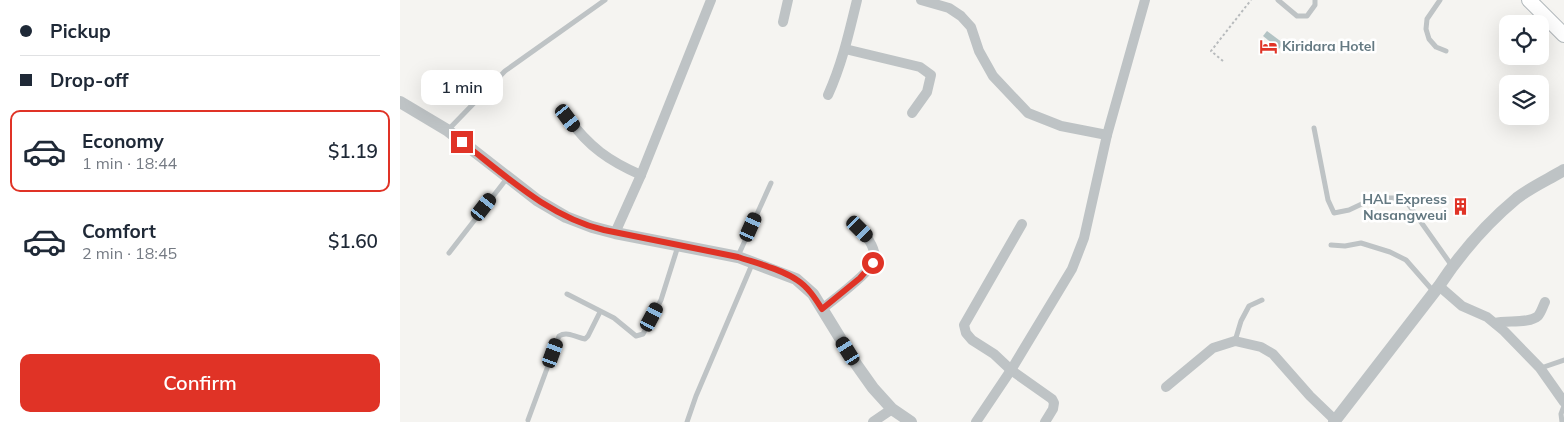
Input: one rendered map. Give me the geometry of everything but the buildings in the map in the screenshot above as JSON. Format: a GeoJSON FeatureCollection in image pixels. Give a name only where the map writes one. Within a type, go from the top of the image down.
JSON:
{"type":"FeatureCollection","features":[{"type":"Feature","properties":{"kind":"main road"},"geometry":{"type":"LineString","coordinates":[[1529,0],[1564,34]]}},
{"type":"Feature","properties":{"kind":"street"},"geometry":{"type":"LineString","coordinates":[[615,233],[641,175],[711,0]]}},
{"type":"Feature","properties":{"kind":"street"},"geometry":{"type":"LineString","coordinates":[[783,22],[788,0]]}},
{"type":"Feature","properties":{"kind":"street"},"geometry":{"type":"LineString","coordinates":[[828,95],[838,74],[857,0]]}},
{"type":"Feature","properties":{"kind":"street"},"geometry":{"type":"LineString","coordinates":[[921,0],[949,8],[961,16],[971,27],[979,51],[994,76],[1028,113],[1061,126],[1107,135]]}},
{"type":"Feature","properties":{"kind":"street"},"geometry":{"type":"LineString","coordinates":[[976,422],[1011,370],[1072,269],[1084,238],[1107,135],[1144,0]]}},
{"type":"Feature","properties":{"kind":"street"},"geometry":{"type":"LineString","coordinates":[[845,49],[920,67],[930,75],[928,92],[912,113]]}},
{"type":"Feature","properties":{"kind":"street"},"geometry":{"type":"LineString","coordinates":[[400,102],[447,130],[537,200],[566,217],[615,233],[738,257],[796,279],[813,294],[873,388],[892,409],[911,422]]}},
{"type":"Feature","properties":{"kind":"street"},"geometry":{"type":"LineString","coordinates":[[568,118],[601,154],[641,175]]}},
{"type":"Feature","properties":{"kind":"street"},"geometry":{"type":"LineString","coordinates":[[1166,387],[1213,348],[1235,340],[1261,347],[1273,354],[1335,421],[1437,289],[1452,266],[1487,226],[1518,198],[1564,170]]}},
{"type":"Feature","properties":{"kind":"street"},"geometry":{"type":"LineString","coordinates":[[822,309],[860,278],[873,263],[875,257],[868,236],[853,222]]}},
{"type":"Feature","properties":{"kind":"street"},"geometry":{"type":"LineString","coordinates":[[1022,224],[964,325],[966,333],[972,340],[994,354],[1011,370],[1052,399],[1054,403],[1053,409],[1045,422]]}},
{"type":"Feature","properties":{"kind":"street"},"geometry":{"type":"LineString","coordinates":[[1437,289],[1462,306],[1487,317],[1504,331],[1540,368],[1564,402]]}},
{"type":"Feature","properties":{"kind":"street"},"geometry":{"type":"LineString","coordinates":[[1495,323],[1527,321],[1537,317],[1545,302]]}},
{"type":"Feature","properties":{"kind":"street"},"geometry":{"type":"LineString","coordinates":[[873,422],[892,409]]}},
{"type":"Feature","properties":{"kind":"lane"},"geometry":{"type":"LineString","coordinates":[[447,130],[505,71],[606,0]]}},
{"type":"Feature","properties":{"kind":"lane"},"geometry":{"type":"LineString","coordinates":[[1278,0],[1297,16],[1307,16],[1315,5],[1314,0]]}},
{"type":"Feature","properties":{"kind":"lane"},"geometry":{"type":"LineString","coordinates":[[1440,0],[1427,19],[1426,30],[1429,39],[1436,47],[1446,51]]}},
{"type":"Feature","properties":{"kind":"lane"},"geometry":{"type":"LineString","coordinates":[[1314,128],[1328,200],[1334,213],[1384,198],[1404,198],[1452,266]]}},
{"type":"Feature","properties":{"kind":"lane"},"geometry":{"type":"LineString","coordinates":[[449,253],[508,177]]}},
{"type":"Feature","properties":{"kind":"lane"},"geometry":{"type":"LineString","coordinates":[[738,257],[771,183]]}},
{"type":"Feature","properties":{"kind":"lane"},"geometry":{"type":"LineString","coordinates":[[1331,245],[1345,246],[1361,243],[1390,252],[1406,260],[1437,289]]}},
{"type":"Feature","properties":{"kind":"lane"},"geometry":{"type":"LineString","coordinates":[[567,294],[614,318],[636,336],[643,334],[661,300],[678,245]]}},
{"type":"Feature","properties":{"kind":"lane"},"geometry":{"type":"LineString","coordinates":[[687,422],[696,396],[753,262]]}},
{"type":"Feature","properties":{"kind":"lane"},"geometry":{"type":"LineString","coordinates":[[1235,340],[1241,321],[1249,306],[1262,300]]}},
{"type":"Feature","properties":{"kind":"lane"},"geometry":{"type":"LineString","coordinates":[[528,420],[559,336],[566,333],[585,339],[600,312]]}},
{"type":"Feature","properties":{"kind":"lane"},"geometry":{"type":"LineString","coordinates":[[1540,368],[1564,360]]}},
{"type":"Feature","properties":{"kind":"lane"},"geometry":{"type":"LineString","coordinates":[[1562,422],[1564,406]]}},
{"type":"Feature","properties":{"kind":"path"},"geometry":{"type":"LineString","coordinates":[[1223,61],[1211,51],[1251,0]]}},
{"type":"Feature","properties":{"kind":"shaded area"},"geometry":{"type":"Polygon","coordinates":[[[1267,31],[1283,43],[1279,49],[1263,36],[1267,31]]]}},
{"type":"Feature","properties":{"kind":"place","name":"Kiridara Hotel"},"geometry":{"type":"Point","coordinates":[1268,46]}},
{"type":"Feature","properties":{"kind":"place","name":"HAL Express Nasangweui"},"geometry":{"type":"Point","coordinates":[1461,207]}},
{"type":"Feature","properties":{"kind":"route"},"geometry":{"type":"LineString","coordinates":[[462,142],[537,200],[566,217],[604,230],[738,257],[753,262],[796,279],[813,294],[822,309],[860,278],[873,263]]}}]}
